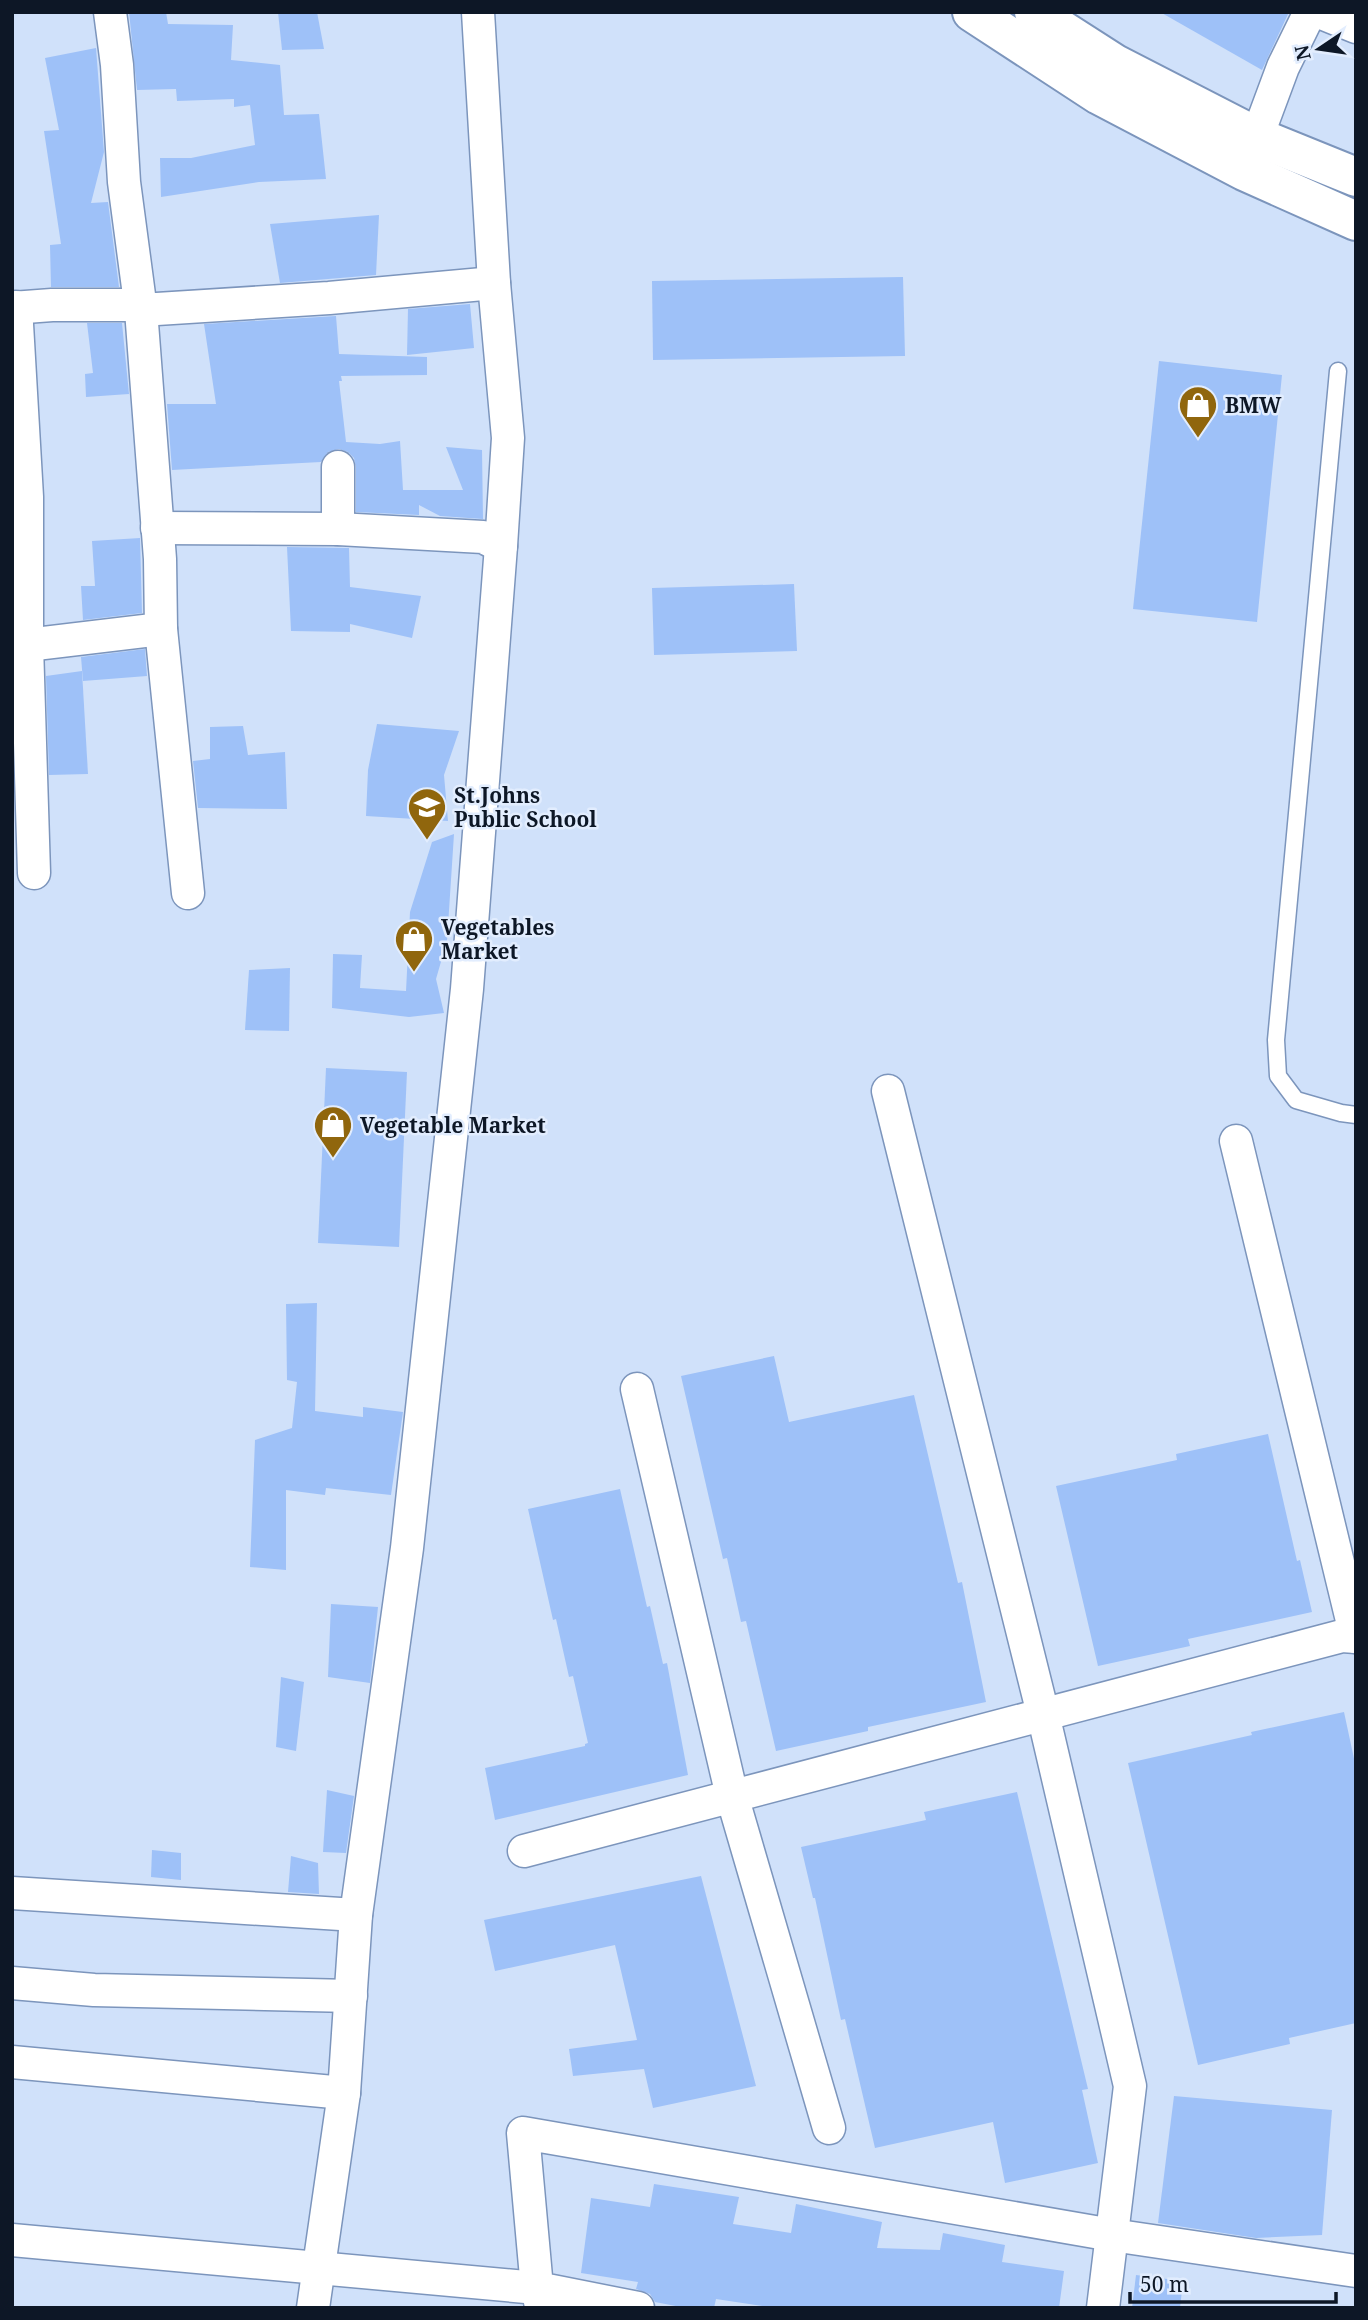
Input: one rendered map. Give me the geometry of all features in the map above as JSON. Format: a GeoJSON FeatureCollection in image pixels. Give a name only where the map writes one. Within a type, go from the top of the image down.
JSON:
{"type":"FeatureCollection","features":[{"type":"Feature","properties":{"kind":"main road"},"geometry":{"type":"LineString","coordinates":[[972,12],[1099,95],[1244,171],[1356,220]]}},
{"type":"Feature","properties":{"kind":"main road"},"geometry":{"type":"LineString","coordinates":[[1034,12],[1115,64],[1257,137],[1356,177]]}},
{"type":"Feature","properties":{"kind":"street"},"geometry":{"type":"LineString","coordinates":[[110,12],[117,65],[124,182],[141,310],[160,559],[161,629],[188,893]]}},
{"type":"Feature","properties":{"kind":"street"},"geometry":{"type":"LineString","coordinates":[[313,2308],[344,2093],[356,1915],[407,1548],[467,989],[508,438],[494,283],[478,12]]}},
{"type":"Feature","properties":{"kind":"street"},"geometry":{"type":"LineString","coordinates":[[1257,137],[1283,67],[1310,12]]}},
{"type":"Feature","properties":{"kind":"street"},"geometry":{"type":"LineString","coordinates":[[1319,12],[1356,27]]}},
{"type":"Feature","properties":{"kind":"street"},"geometry":{"type":"LineString","coordinates":[[34,873],[27,645],[27,497],[14,308],[52,304],[133,305],[141,310],[329,298],[494,283]]}},
{"type":"Feature","properties":{"kind":"street"},"geometry":{"type":"LineString","coordinates":[[338,467],[338,529]]}},
{"type":"Feature","properties":{"kind":"street"},"geometry":{"type":"LineString","coordinates":[[157,528],[338,529],[483,537],[500,546]]}},
{"type":"Feature","properties":{"kind":"street"},"geometry":{"type":"LineString","coordinates":[[27,645],[161,629]]}},
{"type":"Feature","properties":{"kind":"street"},"geometry":{"type":"LineString","coordinates":[[888,1091],[1043,1714],[1130,2086],[1103,2308]]}},
{"type":"Feature","properties":{"kind":"street"},"geometry":{"type":"LineString","coordinates":[[524,1850],[1342,1636],[1356,1637],[1236,1141]]}},
{"type":"Feature","properties":{"kind":"street"},"geometry":{"type":"LineString","coordinates":[[637,1389],[732,1796],[829,2128]]}},
{"type":"Feature","properties":{"kind":"street"},"geometry":{"type":"LineString","coordinates":[[12,1893],[356,1915]]}},
{"type":"Feature","properties":{"kind":"street"},"geometry":{"type":"LineString","coordinates":[[12,1983],[94,1990],[351,1996]]}},
{"type":"Feature","properties":{"kind":"street"},"geometry":{"type":"LineString","coordinates":[[12,2062],[344,2093]]}},
{"type":"Feature","properties":{"kind":"street"},"geometry":{"type":"LineString","coordinates":[[539,2298],[523,2133],[1112,2235],[1356,2271]]}},
{"type":"Feature","properties":{"kind":"street"},"geometry":{"type":"LineString","coordinates":[[12,2240],[318,2269],[638,2308]]}},
{"type":"Feature","properties":{"kind":"lane"},"geometry":{"type":"LineString","coordinates":[[1338,372],[1276,1040],[1278,1076],[1296,1100],[1356,1115]]}},
{"type":"Feature","properties":{"kind":"building"},"geometry":{"type":"Polygon","coordinates":[[[129,12],[166,12],[168,24],[233,25],[231,60],[280,65],[284,115],[319,114],[326,179],[259,182],[161,197],[160,158],[191,158],[255,145],[250,105],[234,107],[234,99],[177,101],[176,89],[137,90],[129,12]]]}},
{"type":"Feature","properties":{"kind":"building"},"geometry":{"type":"Polygon","coordinates":[[[278,12],[317,12],[324,49],[282,50],[278,12]]]}},
{"type":"Feature","properties":{"kind":"building"},"geometry":{"type":"Polygon","coordinates":[[[1160,12],[1289,12],[1262,70],[1160,12]]]}},
{"type":"Feature","properties":{"kind":"building"},"geometry":{"type":"Polygon","coordinates":[[[96,48],[104,152],[91,203],[108,202],[119,287],[51,287],[50,245],[61,244],[44,131],[59,130],[45,58],[96,48]]]}},
{"type":"Feature","properties":{"kind":"building"},"geometry":{"type":"Polygon","coordinates":[[[379,215],[376,275],[280,283],[270,224],[379,215]]]}},
{"type":"Feature","properties":{"kind":"building"},"geometry":{"type":"Polygon","coordinates":[[[903,277],[905,356],[653,360],[652,281],[903,277]]]}},
{"type":"Feature","properties":{"kind":"building"},"geometry":{"type":"Polygon","coordinates":[[[470,304],[474,348],[407,355],[408,309],[470,304]]]}},
{"type":"Feature","properties":{"kind":"building"},"geometry":{"type":"Polygon","coordinates":[[[336,316],[339,354],[427,357],[427,375],[341,376],[342,381],[339,381],[346,442],[380,444],[400,441],[403,490],[463,490],[446,447],[482,450],[483,519],[440,516],[419,505],[419,515],[356,512],[354,458],[339,449],[328,452],[321,462],[172,470],[167,404],[216,404],[204,324],[336,316]]]}},
{"type":"Feature","properties":{"kind":"building"},"geometry":{"type":"Polygon","coordinates":[[[87,323],[122,323],[129,394],[86,397],[85,374],[93,373],[87,323]]]}},
{"type":"Feature","properties":{"kind":"building"},"geometry":{"type":"Polygon","coordinates":[[[1159,361],[1282,375],[1257,622],[1133,609],[1159,361]]]}},
{"type":"Feature","properties":{"kind":"building"},"geometry":{"type":"Polygon","coordinates":[[[140,538],[142,613],[83,620],[81,586],[95,586],[92,541],[140,538]]]}},
{"type":"Feature","properties":{"kind":"building"},"geometry":{"type":"Polygon","coordinates":[[[287,547],[349,548],[350,587],[421,596],[412,638],[350,624],[350,632],[291,631],[287,547]]]}},
{"type":"Feature","properties":{"kind":"building"},"geometry":{"type":"Polygon","coordinates":[[[794,584],[797,651],[654,655],[652,588],[794,584]]]}},
{"type":"Feature","properties":{"kind":"building"},"geometry":{"type":"Polygon","coordinates":[[[145,649],[147,676],[83,681],[81,657],[145,649]]]}},
{"type":"Feature","properties":{"kind":"building"},"geometry":{"type":"Polygon","coordinates":[[[82,671],[88,774],[49,775],[46,676],[82,671]]]}},
{"type":"Feature","properties":{"kind":"building"},"geometry":{"type":"Polygon","coordinates":[[[377,724],[459,731],[444,775],[448,821],[366,816],[368,770],[377,724]]]}},
{"type":"Feature","properties":{"kind":"building"},"geometry":{"type":"Polygon","coordinates":[[[243,726],[248,755],[285,752],[287,809],[198,808],[193,761],[210,759],[210,727],[243,726]]]}},
{"type":"Feature","properties":{"kind":"building"},"geometry":{"type":"Polygon","coordinates":[[[454,834],[447,941],[436,979],[444,1013],[409,1017],[332,1008],[333,954],[362,955],[360,988],[406,991],[410,912],[432,842],[454,834]]]}},
{"type":"Feature","properties":{"kind":"building"},"geometry":{"type":"Polygon","coordinates":[[[290,968],[289,1031],[245,1030],[249,970],[290,968]]]}},
{"type":"Feature","properties":{"kind":"building"},"geometry":{"type":"Polygon","coordinates":[[[326,1068],[407,1072],[399,1247],[318,1243],[326,1068]]]}},
{"type":"Feature","properties":{"kind":"building"},"geometry":{"type":"Polygon","coordinates":[[[317,1303],[315,1411],[363,1417],[363,1407],[403,1412],[391,1495],[326,1488],[325,1495],[286,1490],[286,1570],[250,1567],[255,1440],[292,1428],[297,1382],[287,1380],[286,1304],[317,1303]]]}},
{"type":"Feature","properties":{"kind":"building"},"geometry":{"type":"Polygon","coordinates":[[[774,1356],[789,1422],[914,1395],[958,1583],[962,1582],[986,1702],[868,1727],[868,1731],[776,1751],[746,1621],[741,1622],[727,1558],[723,1559],[681,1376],[774,1356]]]}},
{"type":"Feature","properties":{"kind":"building"},"geometry":{"type":"Polygon","coordinates":[[[1268,1434],[1297,1561],[1300,1560],[1312,1612],[1188,1639],[1190,1646],[1098,1666],[1056,1486],[1177,1460],[1176,1454],[1268,1434]]]}},
{"type":"Feature","properties":{"kind":"building"},"geometry":{"type":"Polygon","coordinates":[[[620,1489],[647,1607],[650,1606],[663,1664],[667,1663],[688,1775],[495,1820],[485,1768],[585,1746],[588,1743],[573,1676],[569,1677],[556,1619],[553,1620],[528,1509],[620,1489]]]}},
{"type":"Feature","properties":{"kind":"building"},"geometry":{"type":"Polygon","coordinates":[[[331,1604],[378,1607],[370,1683],[328,1677],[331,1604]]]}},
{"type":"Feature","properties":{"kind":"building"},"geometry":{"type":"Polygon","coordinates":[[[281,1677],[304,1682],[296,1751],[276,1747],[281,1677]]]}},
{"type":"Feature","properties":{"kind":"building"},"geometry":{"type":"Polygon","coordinates":[[[1344,1712],[1356,1768],[1356,2023],[1289,2038],[1290,2044],[1198,2065],[1128,1763],[1344,1712]]]}},
{"type":"Feature","properties":{"kind":"building"},"geometry":{"type":"Polygon","coordinates":[[[327,1790],[354,1796],[346,1853],[323,1852],[327,1790]]]}},
{"type":"Feature","properties":{"kind":"building"},"geometry":{"type":"Polygon","coordinates":[[[1017,1792],[1088,2089],[1082,2090],[1098,2163],[1005,2183],[993,2122],[875,2148],[845,2019],[841,2020],[815,1898],[801,1847],[926,1820],[924,1812],[1017,1792]]]}},
{"type":"Feature","properties":{"kind":"building"},"geometry":{"type":"Polygon","coordinates":[[[152,1850],[181,1853],[181,1880],[151,1877],[152,1850]]]}},
{"type":"Feature","properties":{"kind":"building"},"geometry":{"type":"Polygon","coordinates":[[[291,1856],[318,1863],[319,1894],[288,1892],[291,1856]]]}},
{"type":"Feature","properties":{"kind":"building"},"geometry":{"type":"Polygon","coordinates":[[[701,1876],[756,2086],[653,2108],[644,2069],[573,2076],[569,2049],[637,2040],[615,1945],[495,1971],[484,1920],[701,1876]]]}},
{"type":"Feature","properties":{"kind":"building"},"geometry":{"type":"Polygon","coordinates":[[[1174,2096],[1332,2110],[1322,2235],[1256,2238],[1158,2223],[1174,2096]]]}},
{"type":"Feature","properties":{"kind":"building"},"geometry":{"type":"Polygon","coordinates":[[[654,2184],[739,2197],[733,2224],[791,2233],[796,2204],[882,2222],[877,2248],[940,2250],[943,2233],[1005,2245],[1002,2262],[1064,2271],[1059,2308],[775,2308],[716,2299],[714,2308],[686,2308],[655,2302],[650,2294],[636,2289],[638,2282],[581,2273],[591,2198],[650,2207],[654,2184]]]}},
{"type":"Feature","properties":{"kind":"building"},"geometry":{"type":"Polygon","coordinates":[[[1136,2275],[1183,2281],[1180,2308],[1132,2308],[1136,2275]]]}},
{"type":"Feature","properties":{"kind":"place","name":"BMW"},"geometry":{"type":"Point","coordinates":[1198,439]}},
{"type":"Feature","properties":{"kind":"place","name":"St.Johns Public School"},"geometry":{"type":"Point","coordinates":[427,841]}},
{"type":"Feature","properties":{"kind":"place","name":"Vegetables Market"},"geometry":{"type":"Point","coordinates":[414,973]}},
{"type":"Feature","properties":{"kind":"place","name":"Vegetable Market"},"geometry":{"type":"Point","coordinates":[333,1159]}}]}
